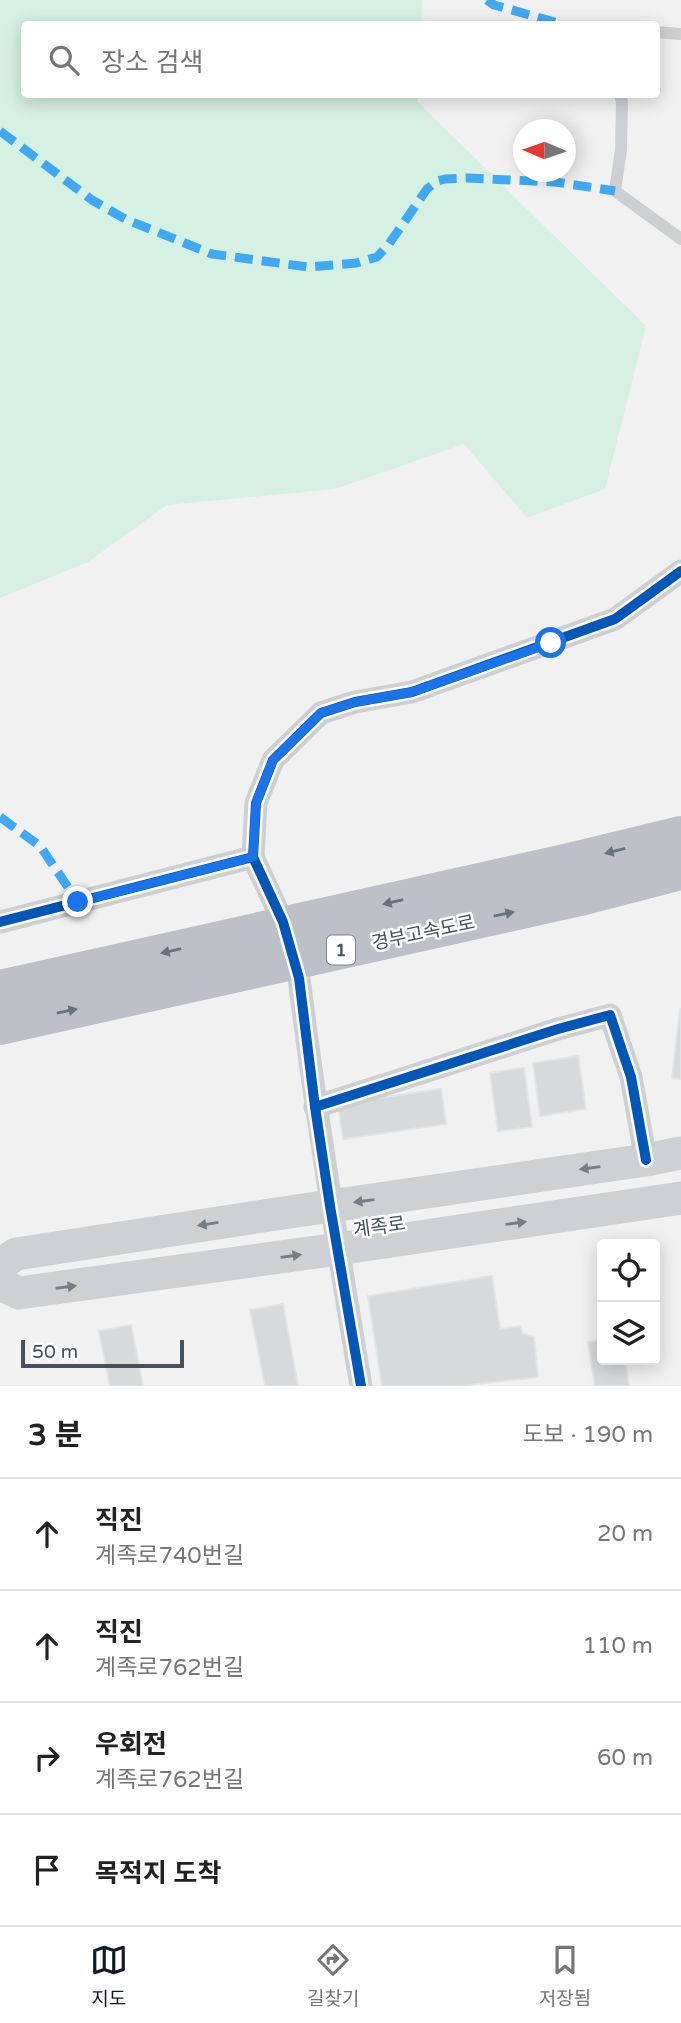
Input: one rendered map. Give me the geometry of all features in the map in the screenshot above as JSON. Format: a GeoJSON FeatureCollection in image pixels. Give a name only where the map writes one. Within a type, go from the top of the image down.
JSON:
{"type":"FeatureCollection","features":[{"type":"Feature","properties":{"kind":"highway","name":"경부고속도로"},"geometry":{"type":"LineString","coordinates":[[0,989],[681,835]]}},
{"type":"Feature","properties":{"kind":"highway","name":"경부고속도로"},"geometry":{"type":"LineString","coordinates":[[0,1026],[580,897],[681,871]]}},
{"type":"Feature","properties":{"kind":"main road","name":"계족로"},"geometry":{"type":"LineString","coordinates":[[0,1265],[16,1254],[681,1153]]}},
{"type":"Feature","properties":{"kind":"main road","name":"계족로"},"geometry":{"type":"LineString","coordinates":[[0,1284],[19,1293],[681,1198]]}},
{"type":"Feature","properties":{"kind":"street"},"geometry":{"type":"LineString","coordinates":[[283,922],[253,857],[256,803],[273,760],[321,713],[355,702],[412,692],[615,619],[681,571]]}},
{"type":"Feature","properties":{"kind":"street"},"geometry":{"type":"LineString","coordinates":[[0,922],[253,857]]}},
{"type":"Feature","properties":{"kind":"street"},"geometry":{"type":"LineString","coordinates":[[299,978],[330,1206],[361,1386]]}},
{"type":"Feature","properties":{"kind":"street"},"geometry":{"type":"LineString","coordinates":[[315,1107],[558,1029],[610,1015],[631,1077],[646,1160]]}},
{"type":"Feature","properties":{"kind":"lane"},"geometry":{"type":"LineString","coordinates":[[660,32],[681,34]]}},
{"type":"Feature","properties":{"kind":"lane"},"geometry":{"type":"LineString","coordinates":[[621,98],[621,150],[615,191],[681,239]]}},
{"type":"Feature","properties":{"kind":"green space"},"geometry":{"type":"Polygon","coordinates":[[[0,0],[422,0],[421,21],[21,21],[21,98],[418,98],[418,102],[646,326],[605,489],[527,518],[464,444],[335,489],[167,505],[88,562],[0,598],[0,0]]]}},
{"type":"Feature","properties":{"kind":"building"},"geometry":{"type":"Polygon","coordinates":[[[681,1009],[681,1079],[672,1078],[681,1009]]]}},
{"type":"Feature","properties":{"kind":"building"},"geometry":{"type":"Polygon","coordinates":[[[578,1056],[586,1109],[540,1116],[533,1063],[578,1056]]]}},
{"type":"Feature","properties":{"kind":"building"},"geometry":{"type":"Polygon","coordinates":[[[524,1068],[532,1127],[498,1131],[490,1073],[524,1068]]]}},
{"type":"Feature","properties":{"kind":"building"},"geometry":{"type":"Polygon","coordinates":[[[441,1089],[446,1124],[343,1139],[338,1104],[441,1089]]]}},
{"type":"Feature","properties":{"kind":"building"},"geometry":{"type":"Polygon","coordinates":[[[492,1276],[500,1329],[520,1326],[522,1333],[534,1337],[538,1377],[459,1386],[382,1386],[368,1296],[492,1276]]]}},
{"type":"Feature","properties":{"kind":"building"},"geometry":{"type":"Polygon","coordinates":[[[283,1304],[298,1386],[265,1386],[250,1310],[283,1304]]]}},
{"type":"Feature","properties":{"kind":"building"},"geometry":{"type":"Polygon","coordinates":[[[131,1325],[143,1386],[110,1386],[99,1331],[131,1325]]]}},
{"type":"Feature","properties":{"kind":"building"},"geometry":{"type":"Polygon","coordinates":[[[597,1341],[597,1365],[626,1365],[629,1386],[595,1386],[588,1342],[597,1341]]]}},
{"type":"Feature","properties":{"kind":"marked path"},"geometry":{"type":"LineString","coordinates":[[487,0],[494,5],[551,21]]}},
{"type":"Feature","properties":{"kind":"marked path"},"geometry":{"type":"LineString","coordinates":[[0,131],[92,200],[125,219],[212,254],[308,267],[356,263],[377,257],[427,189],[437,181],[445,179],[555,182],[615,191]]}},
{"type":"Feature","properties":{"kind":"marked path"},"geometry":{"type":"LineString","coordinates":[[0,817],[40,846],[78,902]]}},
{"type":"Feature","properties":{"kind":"cycle path"},"geometry":{"type":"LineString","coordinates":[[253,857],[256,803],[273,760],[321,713],[355,702],[412,692],[615,619],[681,571]]}},
{"type":"Feature","properties":{"kind":"cycle path"},"geometry":{"type":"LineString","coordinates":[[0,922],[253,857],[283,922],[299,978],[330,1206],[361,1386]]}},
{"type":"Feature","properties":{"kind":"cycle path"},"geometry":{"type":"LineString","coordinates":[[315,1107],[558,1029],[610,1015],[631,1077],[646,1160]]}},
{"type":"Feature","properties":{"kind":"route"},"geometry":{"type":"LineString","coordinates":[[78,902],[253,857],[256,803],[273,760],[321,713],[355,702],[412,692],[551,643]]}}]}
